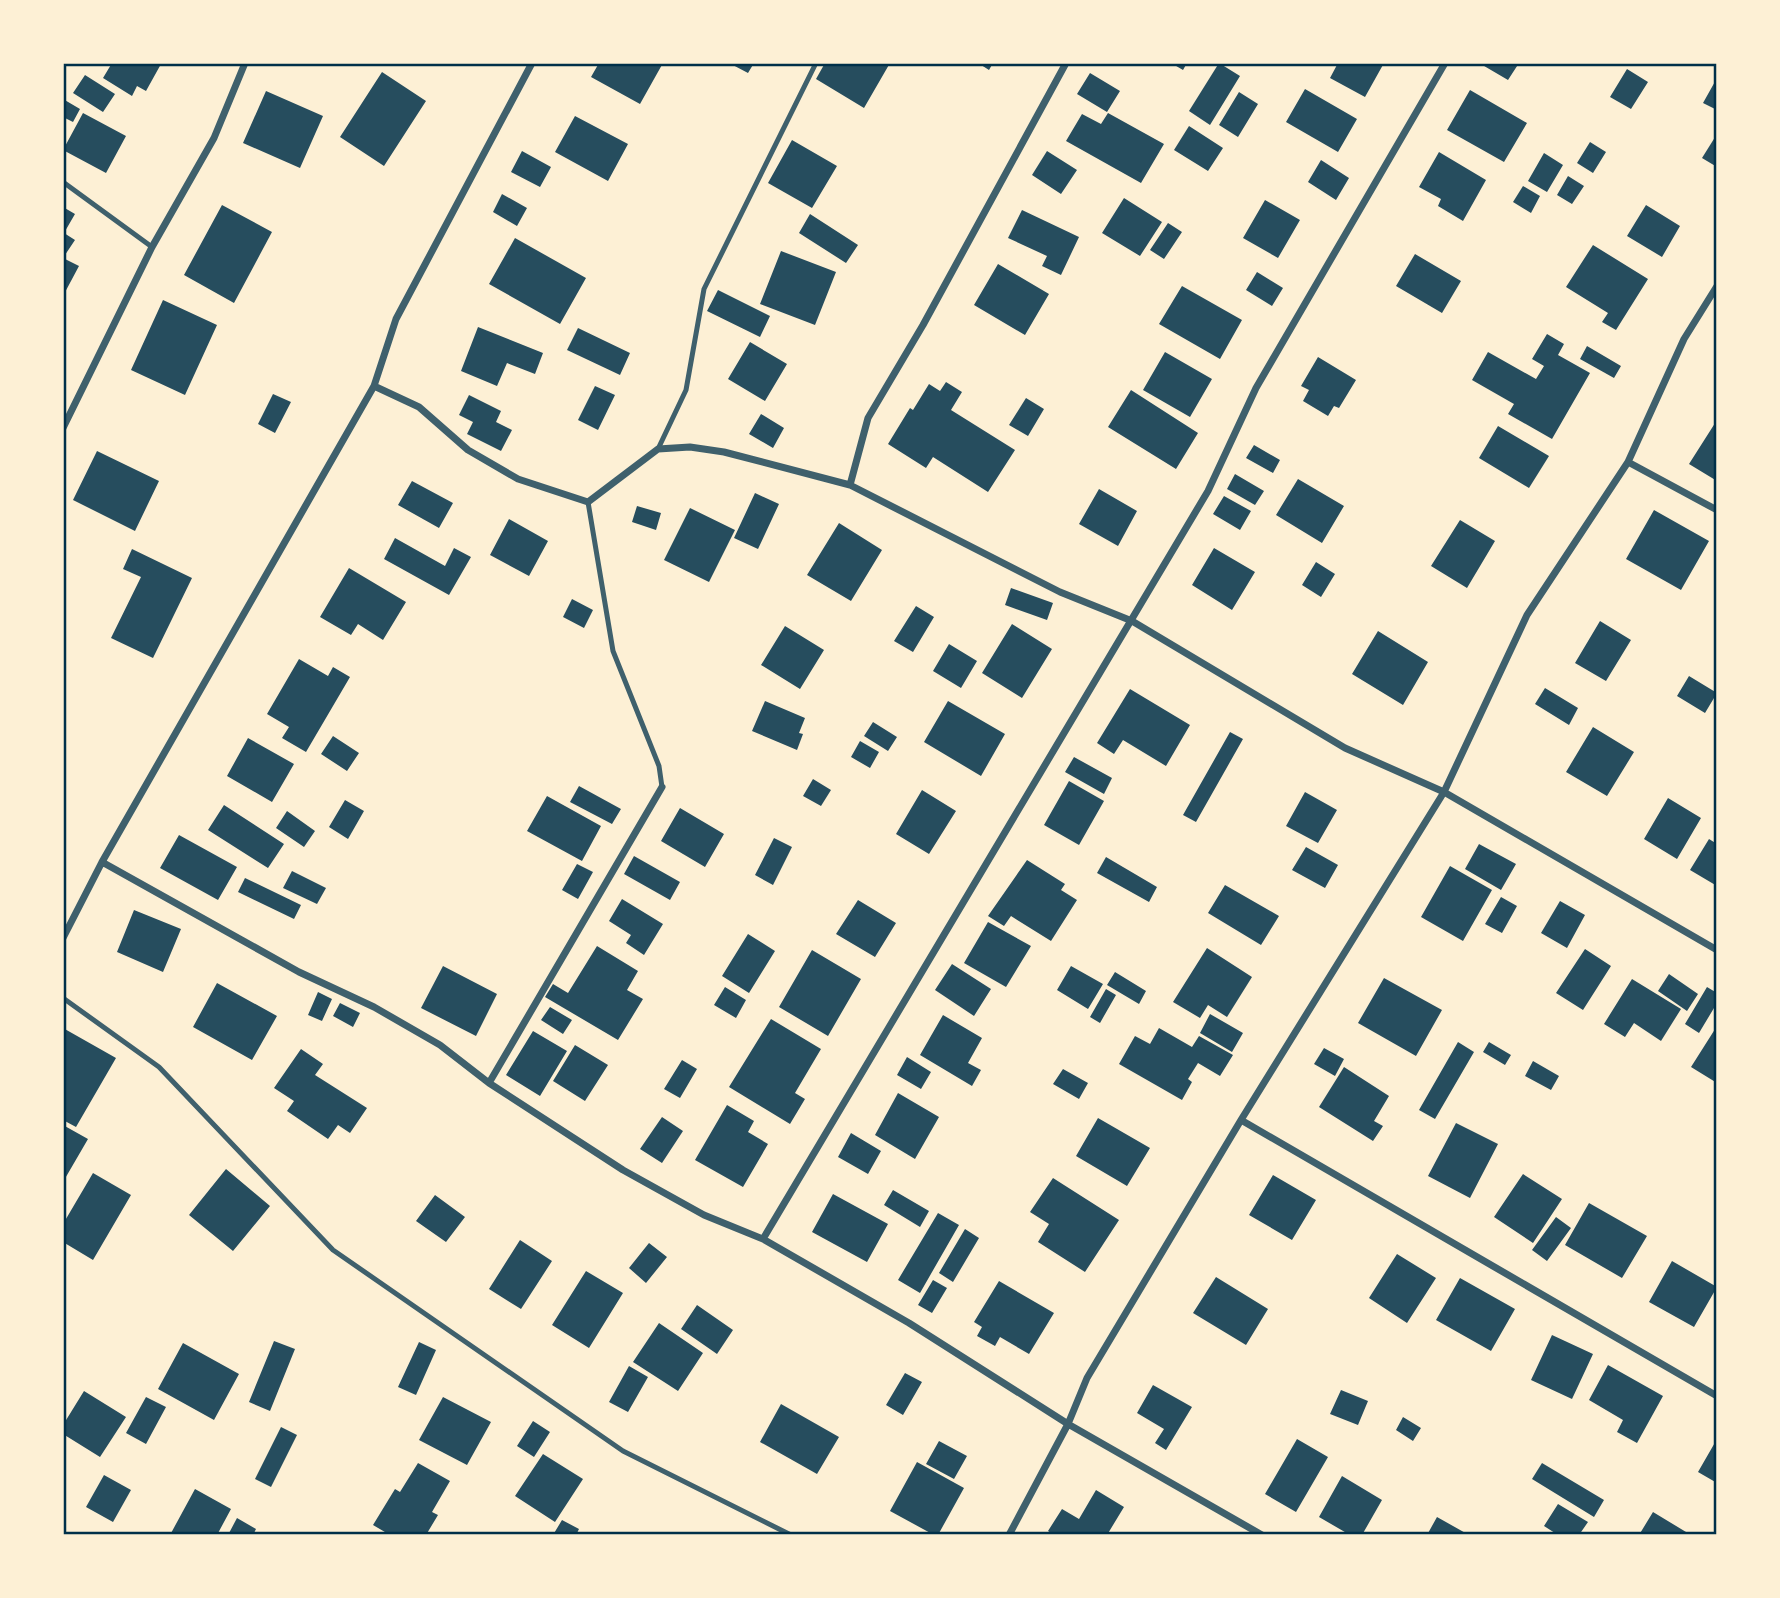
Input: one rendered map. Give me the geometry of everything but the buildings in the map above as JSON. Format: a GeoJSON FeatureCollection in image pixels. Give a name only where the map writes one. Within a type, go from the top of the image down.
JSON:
{"type":"FeatureCollection","features":[{"type":"Feature","properties":{"kind":"street"},"geometry":{"type":"LineString","coordinates":[[63,428],[152,247],[214,138],[245,63]]}},
{"type":"Feature","properties":{"kind":"street"},"geometry":{"type":"LineString","coordinates":[[63,938],[102,862],[374,386],[396,319],[532,63]]}},
{"type":"Feature","properties":{"kind":"street"},"geometry":{"type":"LineString","coordinates":[[849,485],[867,418],[923,325],[1066,63]]}},
{"type":"Feature","properties":{"kind":"street"},"geometry":{"type":"LineString","coordinates":[[762,1239],[1208,491],[1256,388],[1445,63]]}},
{"type":"Feature","properties":{"kind":"street"},"geometry":{"type":"LineString","coordinates":[[1009,1535],[1068,1424],[1087,1378],[1241,1120],[1444,792],[1527,615],[1628,463],[1684,339],[1717,286]]}},
{"type":"Feature","properties":{"kind":"street"},"geometry":{"type":"LineString","coordinates":[[374,386],[419,407],[468,450],[518,480],[588,502],[658,449],[690,447],[724,452],[849,485],[1060,592],[1132,621],[1345,748],[1444,792],[1717,950]]}},
{"type":"Feature","properties":{"kind":"street"},"geometry":{"type":"LineString","coordinates":[[1628,463],[1717,509]]}},
{"type":"Feature","properties":{"kind":"street"},"geometry":{"type":"LineString","coordinates":[[489,1083],[662,787]]}},
{"type":"Feature","properties":{"kind":"street"},"geometry":{"type":"LineString","coordinates":[[102,862],[299,972],[374,1007],[440,1045],[489,1083],[623,1170],[704,1215],[762,1239],[909,1324],[1068,1424],[1262,1535]]}},
{"type":"Feature","properties":{"kind":"street"},"geometry":{"type":"LineString","coordinates":[[1241,1120],[1717,1396]]}},
{"type":"Feature","properties":{"kind":"lane"},"geometry":{"type":"LineString","coordinates":[[658,449],[685,390],[704,289],[816,63]]}},
{"type":"Feature","properties":{"kind":"lane"},"geometry":{"type":"LineString","coordinates":[[63,182],[152,247]]}},
{"type":"Feature","properties":{"kind":"lane"},"geometry":{"type":"LineString","coordinates":[[588,502],[613,651],[659,766],[662,787]]}},
{"type":"Feature","properties":{"kind":"lane"},"geometry":{"type":"LineString","coordinates":[[63,998],[159,1067],[333,1250],[623,1451],[791,1535]]}}]}
